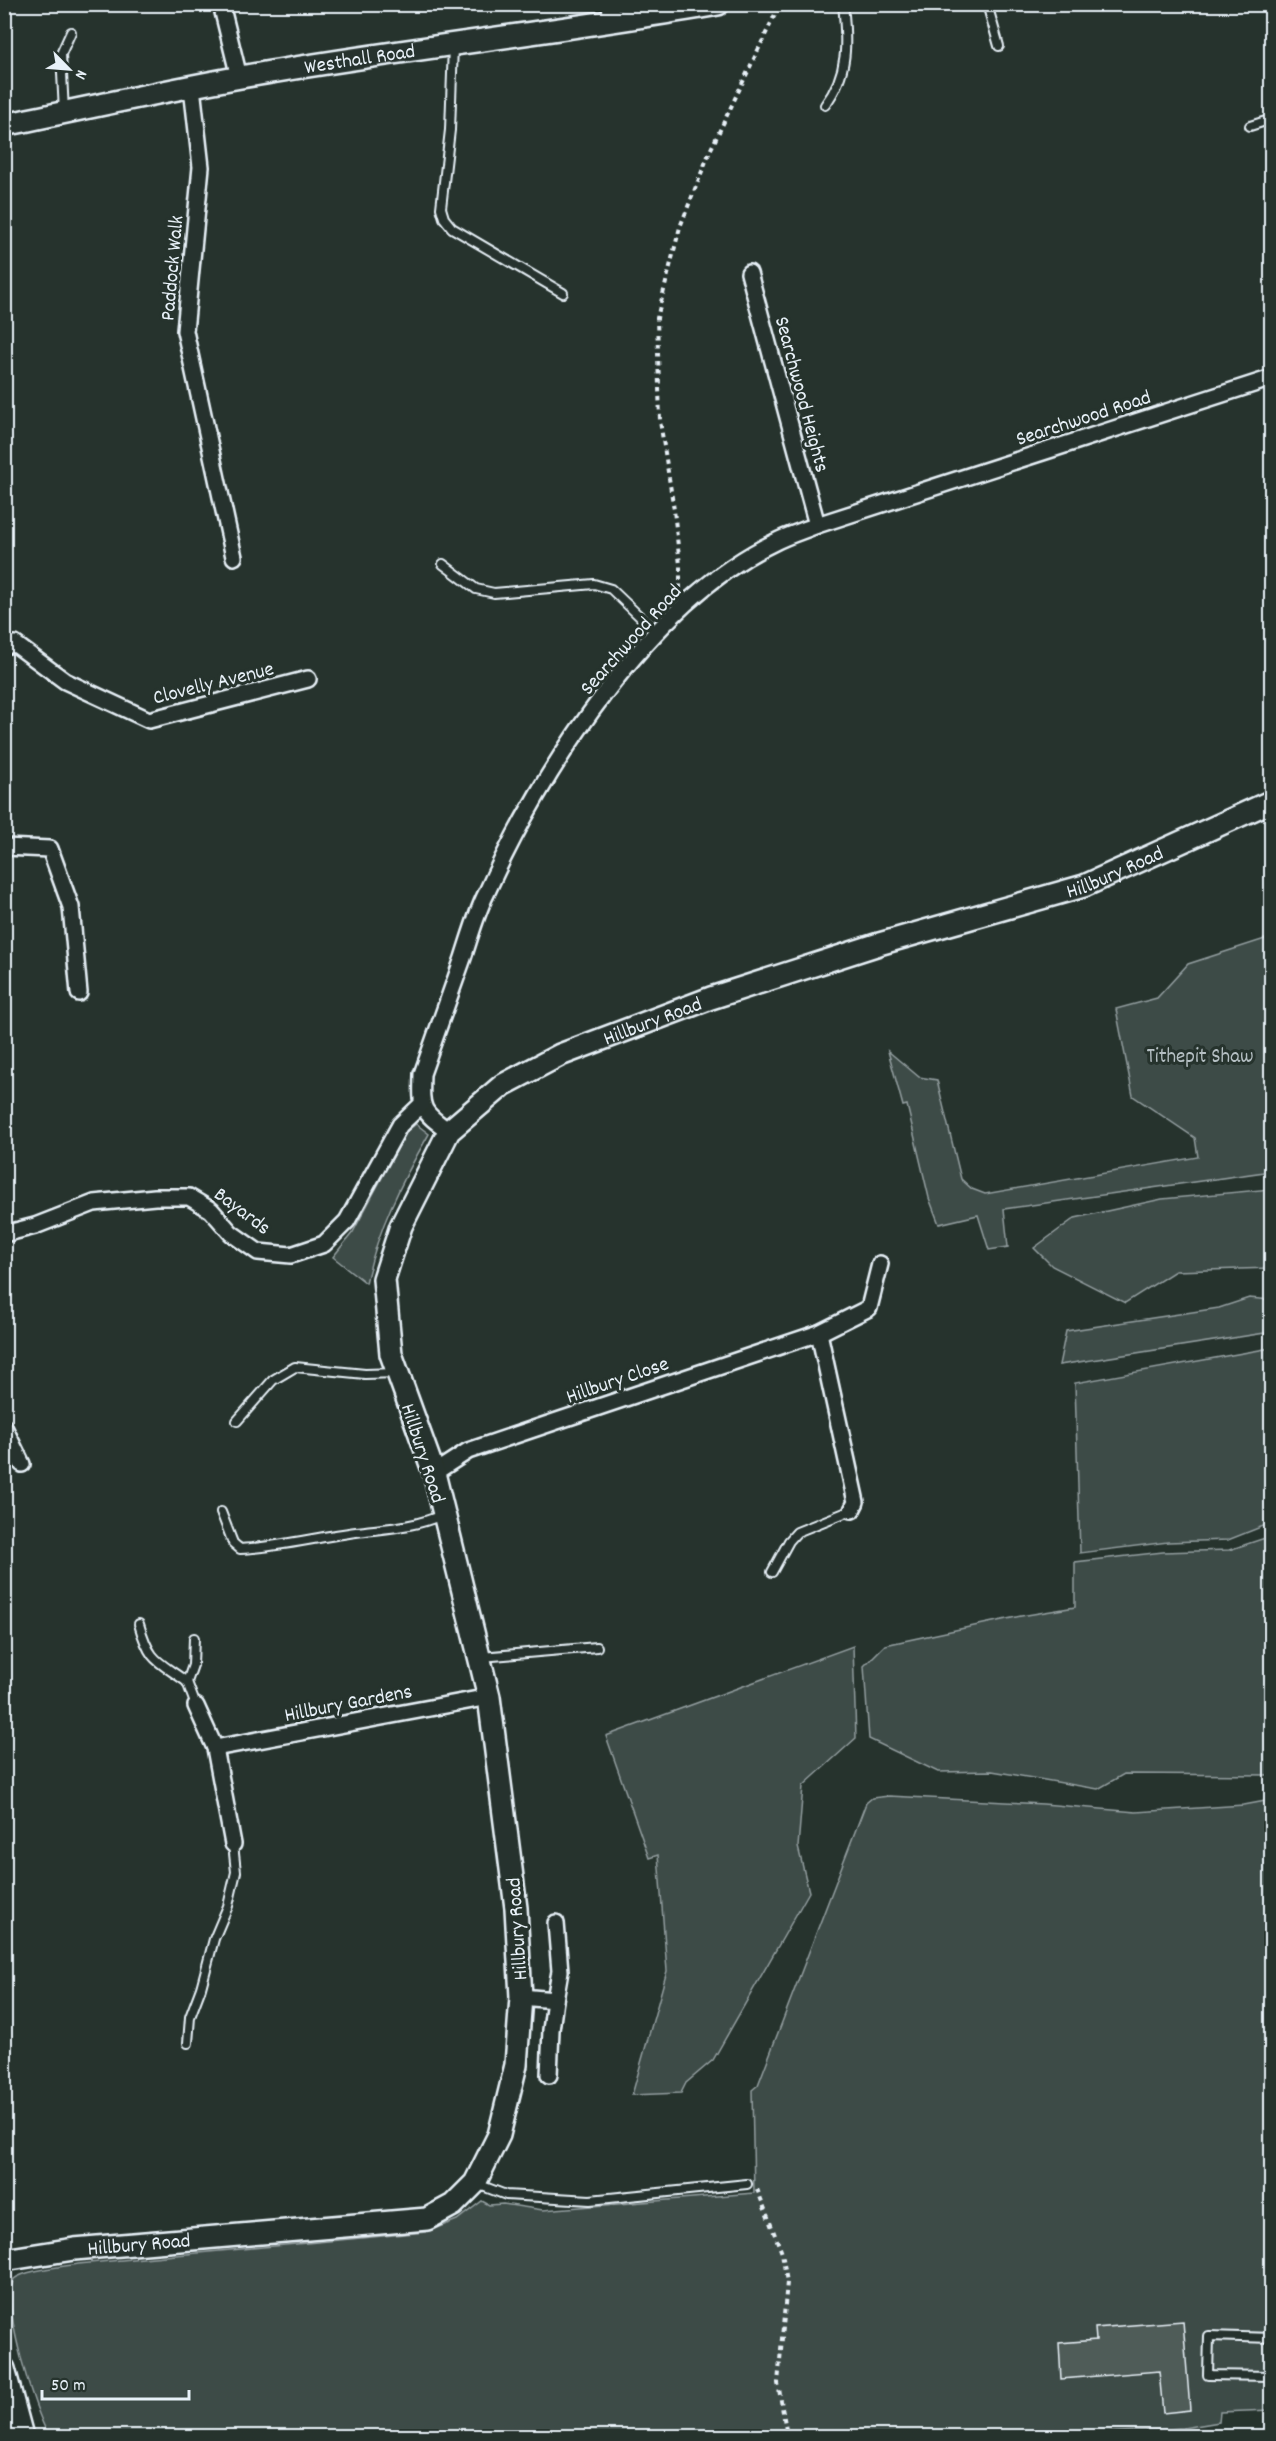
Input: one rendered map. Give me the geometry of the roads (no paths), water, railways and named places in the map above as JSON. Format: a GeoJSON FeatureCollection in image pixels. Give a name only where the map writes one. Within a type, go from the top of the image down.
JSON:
{"type":"FeatureCollection","features":[{"type":"Feature","properties":{"kind":"main road","name":"Westhall Road"},"geometry":{"type":"LineString","coordinates":[[4,125],[239,77],[453,43],[611,14],[718,4]]}},
{"type":"Feature","properties":{"kind":"main road","name":"Hillbury Road"},"geometry":{"type":"LineString","coordinates":[[4,2260],[74,2249],[427,2219],[453,2205],[476,2183],[499,2135],[516,2065],[521,1997],[516,1908],[489,1697],[434,1473],[392,1354],[384,1279],[401,1226],[449,1131],[503,1085],[560,1055],[711,998],[879,944],[1084,886],[1272,801]]}},
{"type":"Feature","properties":{"kind":"main road"},"geometry":{"type":"LineString","coordinates":[[4,2369],[22,2436]]}},
{"type":"Feature","properties":{"kind":"street"},"geometry":{"type":"LineString","coordinates":[[221,4],[239,77]]}},
{"type":"Feature","properties":{"kind":"street","name":"Paddock Walk"},"geometry":{"type":"LineString","coordinates":[[192,87],[201,167],[185,331],[234,557]]}},
{"type":"Feature","properties":{"kind":"street","name":"Searchwood Heights"},"geometry":{"type":"LineString","coordinates":[[749,273],[817,525]]}},
{"type":"Feature","properties":{"kind":"street","name":"Searchwood Road"},"geometry":{"type":"LineString","coordinates":[[422,1104],[422,1074],[490,885],[533,800],[577,731],[625,668],[679,608],[731,568],[765,547],[817,525],[1272,378]]}},
{"type":"Feature","properties":{"kind":"street","name":"Clovelly Avenue"},"geometry":{"type":"LineString","coordinates":[[4,646],[15,644],[65,681],[149,720],[308,678]]}},
{"type":"Feature","properties":{"kind":"street"},"geometry":{"type":"LineString","coordinates":[[4,847],[50,849],[71,907],[79,993]]}},
{"type":"Feature","properties":{"kind":"street"},"geometry":{"type":"LineString","coordinates":[[422,1104],[432,1120],[449,1131]]}},
{"type":"Feature","properties":{"kind":"street","name":"Bayards"},"geometry":{"type":"LineString","coordinates":[[4,1234],[35,1226],[94,1203],[155,1197],[189,1197],[211,1210],[231,1233],[258,1252],[291,1255],[324,1244],[347,1221],[400,1125],[422,1104]]}},
{"type":"Feature","properties":{"kind":"street","name":"Hillbury Close"},"geometry":{"type":"LineString","coordinates":[[434,1473],[468,1451],[819,1333],[869,1308],[880,1264]]}},
{"type":"Feature","properties":{"kind":"street"},"geometry":{"type":"LineString","coordinates":[[819,1333],[856,1502],[852,1510]]}},
{"type":"Feature","properties":{"kind":"street"},"geometry":{"type":"LineString","coordinates":[[4,1427],[22,1464]]}},
{"type":"Feature","properties":{"kind":"street","name":"Hillbury Gardens"},"geometry":{"type":"LineString","coordinates":[[215,1748],[489,1697]]}},
{"type":"Feature","properties":{"kind":"street"},"geometry":{"type":"LineString","coordinates":[[196,1706],[215,1748],[233,1844]]}},
{"type":"Feature","properties":{"kind":"street"},"geometry":{"type":"LineString","coordinates":[[549,2075],[551,2030],[560,1971],[556,1923]]}},
{"type":"Feature","properties":{"kind":"street"},"geometry":{"type":"LineString","coordinates":[[521,1997],[555,2001]]}},
{"type":"Feature","properties":{"kind":"lane"},"geometry":{"type":"LineString","coordinates":[[825,105],[834,94],[845,58],[847,42],[843,4]]}},
{"type":"Feature","properties":{"kind":"lane"},"geometry":{"type":"LineString","coordinates":[[987,4],[999,46]]}},
{"type":"Feature","properties":{"kind":"lane"},"geometry":{"type":"LineString","coordinates":[[64,113],[61,54],[71,32]]}},
{"type":"Feature","properties":{"kind":"lane"},"geometry":{"type":"LineString","coordinates":[[453,43],[450,130],[441,208],[444,218],[452,228],[563,293]]}},
{"type":"Feature","properties":{"kind":"lane"},"geometry":{"type":"LineString","coordinates":[[1250,126],[1272,119]]}},
{"type":"Feature","properties":{"kind":"lane"},"geometry":{"type":"LineString","coordinates":[[443,564],[476,589],[494,593],[594,584],[611,589],[657,633]]}},
{"type":"Feature","properties":{"kind":"lane"},"geometry":{"type":"LineString","coordinates":[[237,1421],[273,1380],[295,1367],[365,1374],[398,1373]]}},
{"type":"Feature","properties":{"kind":"lane"},"geometry":{"type":"LineString","coordinates":[[772,1572],[789,1541],[797,1532],[852,1510]]}},
{"type":"Feature","properties":{"kind":"lane"},"geometry":{"type":"LineString","coordinates":[[221,1512],[232,1543],[240,1549],[270,1547],[354,1532],[419,1525],[444,1514]]}},
{"type":"Feature","properties":{"kind":"lane"},"geometry":{"type":"LineString","coordinates":[[139,1624],[144,1641],[154,1659],[187,1682],[196,1706]]}},
{"type":"Feature","properties":{"kind":"lane"},"geometry":{"type":"LineString","coordinates":[[187,1682],[193,1665],[194,1638]]}},
{"type":"Feature","properties":{"kind":"lane"},"geometry":{"type":"LineString","coordinates":[[479,1658],[597,1647]]}},
{"type":"Feature","properties":{"kind":"lane"},"geometry":{"type":"LineString","coordinates":[[188,2043],[190,2017],[201,1988],[214,1939],[228,1906],[236,1872],[233,1844]]}},
{"type":"Feature","properties":{"kind":"lane"},"geometry":{"type":"LineString","coordinates":[[476,2183],[506,2196],[590,2200],[747,2184]]}},
{"type":"Feature","properties":{"kind":"lane"},"geometry":{"type":"LineString","coordinates":[[1272,2338],[1209,2336],[1208,2375],[1272,2376]]}},
{"type":"Feature","properties":{"kind":"park label","name":"Tithepit Shaw"},"geometry":{"type":"Point","coordinates":[1200,1055]}}]}
